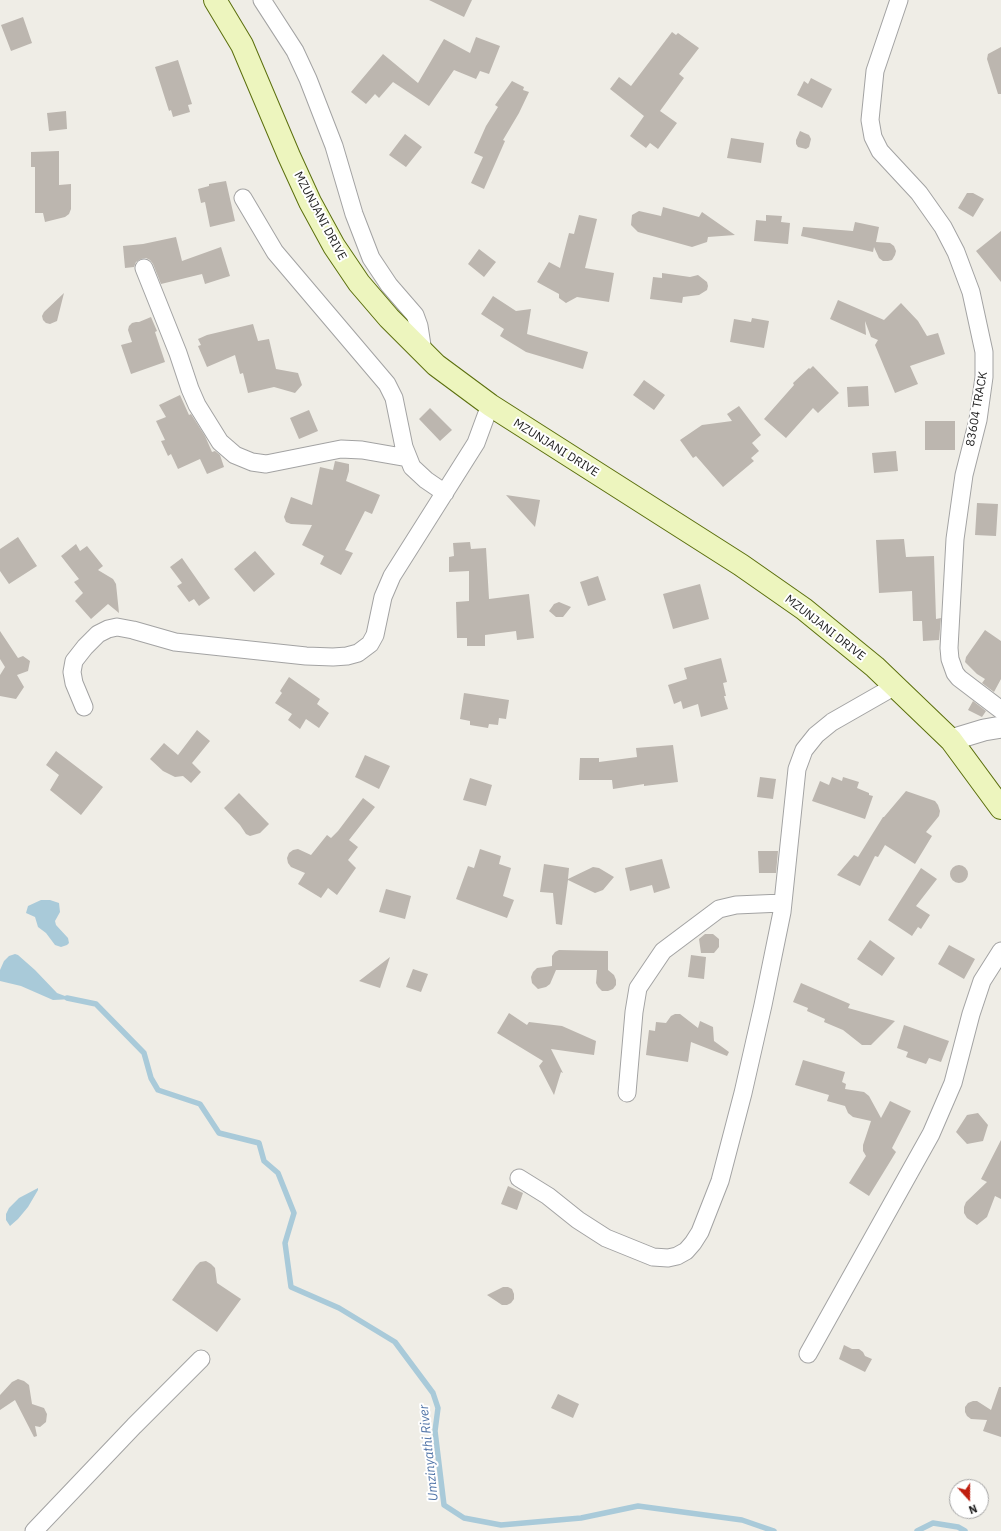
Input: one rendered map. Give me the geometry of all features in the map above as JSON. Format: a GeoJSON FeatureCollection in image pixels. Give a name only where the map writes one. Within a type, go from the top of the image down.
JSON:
{"type":"FeatureCollection","features":[{"type":"Feature","properties":{"kind":"main road","name":"MZUNJANI DRIVE"},"geometry":{"type":"LineString","coordinates":[[215,0],[242,46],[310,202],[334,246],[359,283],[389,318],[436,365],[490,405],[741,565],[804,609],[875,667],[951,740],[1001,808]]}},
{"type":"Feature","properties":{"kind":"street"},"geometry":{"type":"LineString","coordinates":[[262,0],[295,51],[308,79],[334,146],[354,214],[372,258],[389,286],[414,315],[418,326],[423,352]]}},
{"type":"Feature","properties":{"kind":"street","name":"83604 TRACK"},"geometry":{"type":"LineString","coordinates":[[899,0],[875,71],[870,120],[873,137],[880,151],[918,193],[943,227],[956,252],[971,292],[984,352],[984,377],[978,420],[964,475],[955,539],[949,648],[950,660],[960,678],[1001,710]]}},
{"type":"Feature","properties":{"kind":"street"},"geometry":{"type":"LineString","coordinates":[[243,198],[275,252],[387,384],[394,398],[404,447],[408,458],[417,473],[445,494]]}},
{"type":"Feature","properties":{"kind":"street"},"geometry":{"type":"LineString","coordinates":[[144,268],[197,405],[220,442],[235,455],[252,462],[266,464],[341,449],[362,450],[408,458]]}},
{"type":"Feature","properties":{"kind":"street"},"geometry":{"type":"LineString","coordinates":[[84,707],[74,683],[72,672],[74,662],[85,647],[98,634],[108,629],[118,627],[175,642],[333,657],[347,656],[358,653],[370,644],[375,635],[383,597],[392,576],[476,443],[490,405]]}},
{"type":"Feature","properties":{"kind":"street"},"geometry":{"type":"LineString","coordinates":[[519,1178],[548,1196],[578,1220],[606,1238],[653,1257],[668,1258],[677,1256],[686,1251],[693,1243],[700,1232],[720,1181],[750,1064],[782,903],[797,768],[804,750],[816,735],[832,722],[895,686]]}},
{"type":"Feature","properties":{"kind":"street"},"geometry":{"type":"LineString","coordinates":[[951,740],[984,730],[1001,727]]}},
{"type":"Feature","properties":{"kind":"street"},"geometry":{"type":"LineString","coordinates":[[628,1094],[634,1012],[638,988],[663,951],[719,909],[736,905],[782,903]]}},
{"type":"Feature","properties":{"kind":"street"},"geometry":{"type":"LineString","coordinates":[[808,1354],[931,1134],[953,1083],[971,1014],[982,982],[1001,951]]}},
{"type":"Feature","properties":{"kind":"street"},"geometry":{"type":"LineString","coordinates":[[34,1531],[134,1426],[201,1359]]}},
{"type":"Feature","properties":{"kind":"water"},"geometry":{"type":"Polygon","coordinates":[[[41,900],[50,900],[59,903],[60,912],[55,921],[56,925],[68,938],[69,943],[67,945],[61,947],[55,945],[46,933],[38,927],[35,917],[26,913],[28,906],[41,900]]]}},
{"type":"Feature","properties":{"kind":"water"},"geometry":{"type":"Polygon","coordinates":[[[15,954],[35,970],[57,993],[73,999],[53,1000],[21,986],[0,981],[0,970],[4,961],[9,956],[15,954]]]}},
{"type":"Feature","properties":{"kind":"water"},"geometry":{"type":"Polygon","coordinates":[[[38,1188],[28,1207],[10,1226],[6,1220],[6,1214],[9,1208],[19,1198],[38,1188]]]}},
{"type":"Feature","properties":{"kind":"building"},"geometry":{"type":"Polygon","coordinates":[[[429,0],[472,0],[464,17],[429,0]]]}},
{"type":"Feature","properties":{"kind":"building"},"geometry":{"type":"Polygon","coordinates":[[[23,17],[32,43],[11,51],[1,25],[23,17]]]}},
{"type":"Feature","properties":{"kind":"building"},"geometry":{"type":"Polygon","coordinates":[[[672,32],[676,35],[678,33],[699,48],[679,74],[684,78],[660,111],[677,123],[658,149],[650,143],[646,148],[630,136],[644,116],[610,89],[619,77],[631,86],[672,32]]]}},
{"type":"Feature","properties":{"kind":"building"},"geometry":{"type":"Polygon","coordinates":[[[476,37],[500,46],[489,74],[480,71],[476,79],[454,70],[429,106],[393,82],[379,98],[375,94],[366,104],[351,92],[383,54],[418,83],[444,39],[470,53],[476,37]]]}},
{"type":"Feature","properties":{"kind":"building"},"geometry":{"type":"Polygon","coordinates":[[[1001,47],[1001,94],[998,94],[987,59],[988,54],[1001,47]]]}},
{"type":"Feature","properties":{"kind":"building"},"geometry":{"type":"Polygon","coordinates":[[[178,60],[192,104],[188,105],[190,112],[173,117],[171,110],[169,111],[155,67],[178,60]]]}},
{"type":"Feature","properties":{"kind":"building"},"geometry":{"type":"Polygon","coordinates":[[[811,78],[832,89],[822,108],[797,95],[804,81],[808,84],[811,78]]]}},
{"type":"Feature","properties":{"kind":"building"},"geometry":{"type":"Polygon","coordinates":[[[512,81],[524,87],[523,90],[529,92],[519,113],[503,140],[505,141],[484,189],[471,183],[483,157],[474,153],[486,126],[498,107],[495,105],[512,81]]]}},
{"type":"Feature","properties":{"kind":"building"},"geometry":{"type":"Polygon","coordinates":[[[66,111],[67,129],[49,131],[47,113],[66,111]]]}},
{"type":"Feature","properties":{"kind":"building"},"geometry":{"type":"Polygon","coordinates":[[[800,131],[809,135],[811,139],[809,147],[806,149],[798,147],[796,144],[800,131]]]}},
{"type":"Feature","properties":{"kind":"building"},"geometry":{"type":"Polygon","coordinates":[[[405,134],[422,147],[406,167],[389,155],[405,134]]]}},
{"type":"Feature","properties":{"kind":"building"},"geometry":{"type":"Polygon","coordinates":[[[731,138],[764,143],[761,163],[727,158],[731,138]]]}},
{"type":"Feature","properties":{"kind":"building"},"geometry":{"type":"Polygon","coordinates":[[[59,151],[59,185],[71,184],[71,209],[69,214],[65,217],[45,222],[43,213],[35,213],[35,167],[31,167],[31,152],[59,151]]]}},
{"type":"Feature","properties":{"kind":"building"},"geometry":{"type":"Polygon","coordinates":[[[226,181],[235,221],[210,227],[205,202],[201,203],[198,189],[209,186],[209,184],[226,181]]]}},
{"type":"Feature","properties":{"kind":"building"},"geometry":{"type":"Polygon","coordinates":[[[967,193],[973,193],[984,199],[973,217],[958,208],[967,193]]]}},
{"type":"Feature","properties":{"kind":"building"},"geometry":{"type":"Polygon","coordinates":[[[663,207],[699,217],[702,212],[735,235],[708,237],[707,242],[692,247],[638,232],[631,225],[632,215],[639,211],[661,216],[663,207]]]}},
{"type":"Feature","properties":{"kind":"building"},"geometry":{"type":"Polygon","coordinates":[[[579,215],[597,219],[585,268],[614,273],[609,302],[577,297],[566,303],[559,298],[559,294],[537,282],[549,262],[560,268],[569,233],[574,234],[579,215]]]}},
{"type":"Feature","properties":{"kind":"building"},"geometry":{"type":"Polygon","coordinates":[[[766,215],[782,216],[781,222],[790,223],[788,244],[754,241],[756,220],[766,221],[766,215]]]}},
{"type":"Feature","properties":{"kind":"building"},"geometry":{"type":"Polygon","coordinates":[[[855,222],[879,227],[876,242],[890,243],[894,246],[896,251],[892,260],[883,261],[879,258],[874,247],[873,252],[801,236],[803,227],[853,231],[855,222]]]}},
{"type":"Feature","properties":{"kind":"building"},"geometry":{"type":"Polygon","coordinates":[[[1001,231],[1001,282],[976,251],[1001,231]]]}},
{"type":"Feature","properties":{"kind":"building"},"geometry":{"type":"Polygon","coordinates":[[[176,237],[182,261],[221,247],[230,276],[205,284],[202,274],[161,284],[153,264],[146,258],[136,262],[134,267],[125,268],[123,246],[143,244],[176,237]]]}},
{"type":"Feature","properties":{"kind":"building"},"geometry":{"type":"Polygon","coordinates":[[[479,249],[496,262],[484,277],[468,264],[479,249]]]}},
{"type":"Feature","properties":{"kind":"building"},"geometry":{"type":"Polygon","coordinates":[[[662,273],[690,277],[698,275],[707,282],[707,290],[699,295],[683,297],[682,303],[650,299],[653,277],[662,278],[662,273]]]}},
{"type":"Feature","properties":{"kind":"building"},"geometry":{"type":"Polygon","coordinates":[[[64,293],[57,321],[50,324],[46,323],[42,316],[44,312],[64,293]]]}},
{"type":"Feature","properties":{"kind":"building"},"geometry":{"type":"Polygon","coordinates":[[[493,296],[516,311],[531,309],[527,334],[588,352],[583,369],[526,352],[500,336],[504,329],[481,314],[493,296]]]}},
{"type":"Feature","properties":{"kind":"building"},"geometry":{"type":"Polygon","coordinates":[[[838,300],[884,320],[901,303],[918,321],[927,336],[938,333],[945,354],[910,366],[918,384],[895,393],[875,345],[878,340],[871,337],[865,321],[866,335],[830,319],[838,300]]]}},
{"type":"Feature","properties":{"kind":"building"},"geometry":{"type":"Polygon","coordinates":[[[151,317],[157,331],[155,332],[165,362],[131,374],[121,345],[132,342],[128,330],[132,323],[151,317]]]}},
{"type":"Feature","properties":{"kind":"building"},"geometry":{"type":"Polygon","coordinates":[[[752,318],[769,321],[764,348],[730,342],[734,319],[751,322],[752,318]]]}},
{"type":"Feature","properties":{"kind":"building"},"geometry":{"type":"Polygon","coordinates":[[[253,324],[258,341],[269,339],[276,369],[298,373],[302,385],[295,393],[274,387],[248,393],[243,373],[240,374],[235,355],[207,367],[198,346],[201,345],[198,339],[207,335],[253,324]]]}},
{"type":"Feature","properties":{"kind":"building"},"geometry":{"type":"Polygon","coordinates":[[[813,366],[839,393],[818,413],[813,408],[786,438],[764,419],[794,385],[793,383],[813,366]]]}},
{"type":"Feature","properties":{"kind":"building"},"geometry":{"type":"Polygon","coordinates":[[[644,380],[665,395],[654,410],[633,395],[644,380]]]}},
{"type":"Feature","properties":{"kind":"building"},"geometry":{"type":"Polygon","coordinates":[[[868,386],[869,406],[848,407],[847,387],[868,386]]]}},
{"type":"Feature","properties":{"kind":"building"},"geometry":{"type":"Polygon","coordinates":[[[180,395],[189,415],[191,414],[205,436],[212,452],[215,451],[220,455],[224,467],[207,474],[200,459],[178,469],[171,454],[168,456],[161,441],[165,440],[156,421],[166,417],[159,405],[180,395]]]}},
{"type":"Feature","properties":{"kind":"building"},"geometry":{"type":"Polygon","coordinates":[[[739,406],[761,435],[752,443],[759,451],[751,458],[754,461],[723,487],[696,456],[693,458],[680,440],[702,425],[732,421],[727,414],[739,406]]]}},
{"type":"Feature","properties":{"kind":"building"},"geometry":{"type":"Polygon","coordinates":[[[430,408],[452,430],[440,441],[419,419],[430,408]]]}},
{"type":"Feature","properties":{"kind":"building"},"geometry":{"type":"Polygon","coordinates":[[[309,410],[318,431],[299,439],[290,418],[309,410]]]}},
{"type":"Feature","properties":{"kind":"building"},"geometry":{"type":"Polygon","coordinates":[[[925,421],[955,421],[955,450],[925,450],[925,421]]]}},
{"type":"Feature","properties":{"kind":"building"},"geometry":{"type":"Polygon","coordinates":[[[896,451],[898,471],[874,473],[872,453],[896,451]]]}},
{"type":"Feature","properties":{"kind":"building"},"geometry":{"type":"Polygon","coordinates":[[[335,461],[349,464],[349,471],[346,481],[380,495],[372,514],[365,511],[345,550],[353,553],[341,575],[320,564],[324,556],[302,545],[312,525],[291,524],[286,522],[284,517],[291,497],[312,505],[320,467],[333,470],[335,461]]]}},
{"type":"Feature","properties":{"kind":"building"},"geometry":{"type":"Polygon","coordinates":[[[506,495],[540,500],[535,527],[506,495]]]}},
{"type":"Feature","properties":{"kind":"building"},"geometry":{"type":"Polygon","coordinates":[[[977,503],[998,504],[996,536],[975,535],[977,503]]]}},
{"type":"Feature","properties":{"kind":"building"},"geometry":{"type":"Polygon","coordinates":[[[18,537],[37,566],[9,584],[0,571],[0,549],[18,537]]]}},
{"type":"Feature","properties":{"kind":"building"},"geometry":{"type":"Polygon","coordinates":[[[904,539],[906,557],[934,556],[936,619],[941,618],[939,640],[923,641],[922,621],[913,621],[912,591],[879,593],[876,540],[904,539]]]}},
{"type":"Feature","properties":{"kind":"building"},"geometry":{"type":"Polygon","coordinates":[[[470,542],[471,549],[486,548],[489,599],[529,594],[534,638],[517,640],[516,631],[485,635],[485,646],[467,646],[467,638],[457,638],[456,602],[469,601],[469,571],[449,572],[449,557],[454,556],[453,543],[470,542]]]}},
{"type":"Feature","properties":{"kind":"building"},"geometry":{"type":"Polygon","coordinates":[[[76,544],[80,551],[87,546],[103,566],[98,570],[113,579],[116,584],[119,613],[108,604],[91,619],[75,601],[83,593],[74,582],[79,579],[61,556],[76,544]]]}},
{"type":"Feature","properties":{"kind":"building"},"geometry":{"type":"Polygon","coordinates":[[[255,551],[275,574],[254,592],[234,569],[255,551]]]}},
{"type":"Feature","properties":{"kind":"building"},"geometry":{"type":"Polygon","coordinates":[[[182,558],[210,598],[199,606],[194,599],[189,602],[177,586],[182,583],[170,567],[182,558]]]}},
{"type":"Feature","properties":{"kind":"building"},"geometry":{"type":"Polygon","coordinates":[[[598,576],[606,600],[588,606],[580,582],[598,576]]]}},
{"type":"Feature","properties":{"kind":"building"},"geometry":{"type":"Polygon","coordinates":[[[700,584],[709,619],[673,629],[663,594],[700,584]]]}},
{"type":"Feature","properties":{"kind":"building"},"geometry":{"type":"Polygon","coordinates":[[[559,602],[571,607],[563,617],[556,617],[549,611],[554,604],[559,602]]]}},
{"type":"Feature","properties":{"kind":"building"},"geometry":{"type":"Polygon","coordinates":[[[985,630],[1001,641],[1001,679],[994,692],[982,683],[985,679],[977,674],[965,662],[966,657],[985,630]]]}},
{"type":"Feature","properties":{"kind":"building"},"geometry":{"type":"Polygon","coordinates":[[[0,631],[18,658],[23,656],[30,661],[28,671],[17,675],[24,687],[16,699],[0,696],[0,675],[5,667],[0,659],[0,631]]]}},
{"type":"Feature","properties":{"kind":"building"},"geometry":{"type":"Polygon","coordinates":[[[721,658],[727,682],[723,683],[726,696],[724,696],[728,709],[701,717],[698,704],[683,709],[681,701],[674,704],[668,685],[687,679],[684,668],[721,658]]]}},
{"type":"Feature","properties":{"kind":"building"},"geometry":{"type":"Polygon","coordinates":[[[289,677],[320,699],[317,704],[329,713],[319,728],[306,719],[300,729],[288,720],[292,714],[275,703],[282,693],[280,691],[289,677]]]}},
{"type":"Feature","properties":{"kind":"building"},"geometry":{"type":"Polygon","coordinates":[[[464,693],[509,700],[506,719],[499,718],[498,725],[489,724],[488,728],[470,725],[470,721],[460,719],[464,693]]]}},
{"type":"Feature","properties":{"kind":"building"},"geometry":{"type":"Polygon","coordinates":[[[973,701],[986,711],[982,717],[968,710],[973,701]]]}},
{"type":"Feature","properties":{"kind":"building"},"geometry":{"type":"Polygon","coordinates":[[[197,730],[210,741],[192,763],[201,772],[191,783],[183,776],[175,777],[163,771],[150,759],[164,743],[178,755],[197,730]]]}},
{"type":"Feature","properties":{"kind":"building"},"geometry":{"type":"Polygon","coordinates":[[[673,745],[678,782],[644,786],[644,784],[613,789],[612,780],[579,780],[580,758],[599,758],[599,762],[637,757],[636,748],[673,745]]]}},
{"type":"Feature","properties":{"kind":"building"},"geometry":{"type":"Polygon","coordinates":[[[56,751],[103,787],[81,815],[50,790],[59,775],[46,765],[56,751]]]}},
{"type":"Feature","properties":{"kind":"building"},"geometry":{"type":"Polygon","coordinates":[[[365,755],[390,766],[379,789],[355,777],[365,755]]]}},
{"type":"Feature","properties":{"kind":"building"},"geometry":{"type":"Polygon","coordinates":[[[760,777],[776,779],[773,799],[757,797],[760,777]]]}},
{"type":"Feature","properties":{"kind":"building"},"geometry":{"type":"Polygon","coordinates":[[[832,777],[842,781],[843,777],[859,782],[857,788],[873,796],[865,819],[812,801],[820,781],[829,785],[832,777]]]}},
{"type":"Feature","properties":{"kind":"building"},"geometry":{"type":"Polygon","coordinates":[[[470,778],[492,785],[486,806],[463,800],[470,778]]]}},
{"type":"Feature","properties":{"kind":"building"},"geometry":{"type":"Polygon","coordinates":[[[906,791],[935,801],[940,811],[939,816],[926,832],[932,836],[915,864],[885,845],[878,857],[875,856],[860,886],[837,875],[854,855],[858,857],[883,817],[906,791]]]}},
{"type":"Feature","properties":{"kind":"building"},"geometry":{"type":"Polygon","coordinates":[[[239,793],[269,824],[260,833],[250,836],[246,834],[240,825],[224,808],[239,793]]]}},
{"type":"Feature","properties":{"kind":"building"},"geometry":{"type":"Polygon","coordinates":[[[363,798],[375,807],[349,840],[358,847],[348,860],[356,868],[337,895],[328,888],[321,898],[298,884],[305,873],[291,867],[287,858],[289,853],[298,849],[311,855],[327,835],[331,838],[338,831],[363,798]]]}},
{"type":"Feature","properties":{"kind":"building"},"geometry":{"type":"Polygon","coordinates":[[[480,849],[501,856],[499,864],[511,868],[503,896],[514,900],[507,918],[456,899],[468,866],[474,868],[480,849]]]}},
{"type":"Feature","properties":{"kind":"building"},"geometry":{"type":"Polygon","coordinates":[[[758,851],[778,851],[776,873],[759,873],[758,851]]]}},
{"type":"Feature","properties":{"kind":"building"},"geometry":{"type":"Polygon","coordinates":[[[662,859],[670,888],[654,893],[652,885],[630,891],[625,868],[662,859]]]}},
{"type":"Feature","properties":{"kind":"building"},"geometry":{"type":"Polygon","coordinates":[[[544,864],[569,868],[568,879],[593,867],[599,868],[614,877],[603,890],[595,893],[568,880],[562,925],[556,924],[553,893],[540,892],[544,864]]]}},
{"type":"Feature","properties":{"kind":"building"},"geometry":{"type":"Polygon","coordinates":[[[959,865],[965,868],[968,874],[965,880],[959,883],[953,880],[950,874],[953,868],[959,865]]]}},
{"type":"Feature","properties":{"kind":"building"},"geometry":{"type":"Polygon","coordinates":[[[921,868],[937,879],[916,906],[930,915],[921,929],[918,927],[912,936],[888,920],[921,868]]]}},
{"type":"Feature","properties":{"kind":"building"},"geometry":{"type":"Polygon","coordinates":[[[386,889],[411,896],[405,919],[379,912],[386,889]]]}},
{"type":"Feature","properties":{"kind":"building"},"geometry":{"type":"Polygon","coordinates":[[[705,934],[713,934],[719,939],[719,947],[714,953],[701,953],[699,939],[705,934]]]}},
{"type":"Feature","properties":{"kind":"building"},"geometry":{"type":"Polygon","coordinates":[[[870,940],[895,958],[882,976],[857,959],[870,940]]]}},
{"type":"Feature","properties":{"kind":"building"},"geometry":{"type":"Polygon","coordinates":[[[949,945],[975,959],[964,979],[938,964],[949,945]]]}},
{"type":"Feature","properties":{"kind":"building"},"geometry":{"type":"Polygon","coordinates":[[[559,950],[608,951],[608,970],[614,975],[616,985],[613,989],[602,991],[596,983],[597,970],[556,970],[550,984],[546,987],[538,989],[532,983],[531,977],[533,972],[537,968],[552,966],[552,956],[559,950]]]}},
{"type":"Feature","properties":{"kind":"building"},"geometry":{"type":"Polygon","coordinates":[[[691,955],[706,957],[704,979],[688,977],[691,955]]]}},
{"type":"Feature","properties":{"kind":"building"},"geometry":{"type":"Polygon","coordinates":[[[390,957],[380,988],[359,981],[390,957]]]}},
{"type":"Feature","properties":{"kind":"building"},"geometry":{"type":"Polygon","coordinates":[[[413,969],[428,974],[421,992],[406,987],[413,969]]]}},
{"type":"Feature","properties":{"kind":"building"},"geometry":{"type":"Polygon","coordinates":[[[801,983],[850,1004],[848,1008],[895,1021],[871,1045],[862,1045],[843,1030],[824,1022],[825,1019],[807,1011],[808,1008],[793,1002],[801,983]]]}},
{"type":"Feature","properties":{"kind":"building"},"geometry":{"type":"Polygon","coordinates":[[[509,1013],[527,1025],[529,1022],[562,1026],[596,1041],[594,1055],[551,1049],[563,1073],[561,1072],[554,1095],[539,1066],[543,1061],[497,1033],[509,1013]]]}},
{"type":"Feature","properties":{"kind":"building"},"geometry":{"type":"Polygon","coordinates":[[[680,1014],[698,1028],[700,1021],[713,1027],[714,1041],[729,1052],[727,1056],[691,1042],[688,1062],[646,1055],[649,1030],[655,1031],[656,1022],[666,1023],[671,1016],[680,1014]]]}},
{"type":"Feature","properties":{"kind":"building"},"geometry":{"type":"Polygon","coordinates":[[[904,1025],[949,1041],[941,1062],[929,1058],[926,1064],[906,1057],[908,1052],[897,1048],[904,1025]]]}},
{"type":"Feature","properties":{"kind":"building"},"geometry":{"type":"Polygon","coordinates":[[[803,1060],[845,1072],[842,1082],[846,1084],[845,1089],[864,1092],[869,1096],[881,1118],[890,1101],[911,1111],[892,1148],[896,1152],[869,1196],[849,1183],[866,1156],[863,1151],[863,1145],[871,1121],[853,1117],[848,1113],[845,1106],[827,1101],[829,1095],[795,1085],[803,1060]]]}},
{"type":"Feature","properties":{"kind":"building"},"geometry":{"type":"Polygon","coordinates":[[[978,1113],[988,1125],[983,1141],[967,1144],[956,1132],[967,1115],[978,1113]]]}},
{"type":"Feature","properties":{"kind":"building"},"geometry":{"type":"Polygon","coordinates":[[[1001,1140],[1001,1199],[995,1196],[987,1217],[977,1225],[967,1218],[964,1213],[964,1207],[966,1202],[987,1182],[981,1179],[1001,1140]]]}},
{"type":"Feature","properties":{"kind":"building"},"geometry":{"type":"Polygon","coordinates":[[[508,1186],[523,1193],[517,1210],[501,1204],[508,1186]]]}},
{"type":"Feature","properties":{"kind":"building"},"geometry":{"type":"Polygon","coordinates":[[[206,1261],[215,1268],[217,1283],[241,1299],[217,1332],[172,1300],[196,1266],[200,1262],[206,1261]]]}},
{"type":"Feature","properties":{"kind":"building"},"geometry":{"type":"Polygon","coordinates":[[[503,1287],[512,1289],[514,1294],[514,1299],[507,1305],[502,1305],[487,1295],[503,1287]]]}},
{"type":"Feature","properties":{"kind":"building"},"geometry":{"type":"Polygon","coordinates":[[[844,1345],[852,1349],[859,1349],[865,1356],[872,1359],[865,1372],[839,1359],[844,1345]]]}},
{"type":"Feature","properties":{"kind":"building"},"geometry":{"type":"Polygon","coordinates":[[[18,1379],[29,1385],[32,1404],[44,1408],[47,1414],[46,1422],[40,1427],[35,1426],[37,1436],[34,1437],[15,1400],[0,1410],[0,1395],[12,1382],[18,1379]]]}},
{"type":"Feature","properties":{"kind":"building"},"geometry":{"type":"Polygon","coordinates":[[[999,1387],[1001,1387],[1001,1437],[983,1431],[987,1420],[971,1419],[965,1412],[965,1407],[968,1403],[973,1401],[977,1401],[991,1410],[999,1387]]]}},
{"type":"Feature","properties":{"kind":"building"},"geometry":{"type":"Polygon","coordinates":[[[558,1394],[579,1404],[573,1418],[551,1408],[558,1394]]]}},
{"type":"Feature","properties":{"kind":"waterway","name":"Umzinyathi River"},"geometry":{"type":"LineString","coordinates":[[67,998],[96,1004],[144,1053],[151,1078],[158,1090],[200,1104],[219,1133],[259,1143],[264,1161],[278,1173],[294,1213],[285,1243],[291,1287],[339,1308],[395,1342],[433,1393],[438,1408],[435,1431],[444,1505],[464,1518],[501,1525],[581,1518],[638,1506],[742,1520],[774,1531]]}},
{"type":"Feature","properties":{"kind":"waterway","name":"Umzinyathi River"},"geometry":{"type":"LineString","coordinates":[[917,1531],[933,1523],[958,1527],[965,1531]]}}]}
